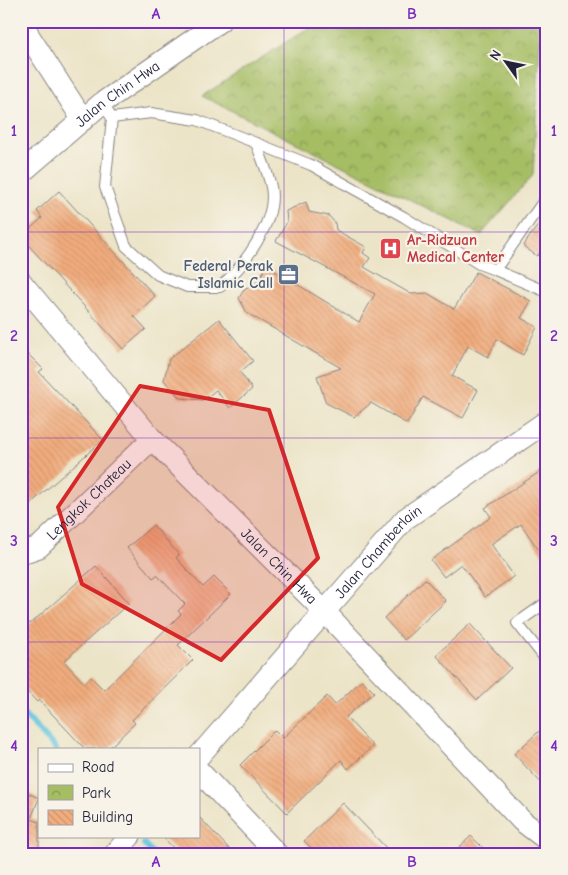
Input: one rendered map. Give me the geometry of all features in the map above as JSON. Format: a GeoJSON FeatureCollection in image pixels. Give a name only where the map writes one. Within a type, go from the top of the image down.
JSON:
{"type":"FeatureCollection","features":[{"type":"Feature","properties":{"kind":"street"},"geometry":{"type":"LineString","coordinates":[[23,21],[29,36],[83,120]]}},
{"type":"Feature","properties":{"kind":"street","name":"Jalan Chin Hwa"},"geometry":{"type":"LineString","coordinates":[[21,173],[83,120],[107,110],[220,21]]}},
{"type":"Feature","properties":{"kind":"street","name":"Jalan Chin Hwa"},"geometry":{"type":"LineString","coordinates":[[21,282],[152,439],[324,611],[522,821],[547,840]]}},
{"type":"Feature","properties":{"kind":"street","name":"Jalan Chamberlain"},"geometry":{"type":"LineString","coordinates":[[200,755],[405,519],[547,421]]}},
{"type":"Feature","properties":{"kind":"street","name":"Lengkok Chateau"},"geometry":{"type":"LineString","coordinates":[[21,553],[39,547],[152,439]]}},
{"type":"Feature","properties":{"kind":"street"},"geometry":{"type":"LineString","coordinates":[[200,772],[277,854]]}},
{"type":"Feature","properties":{"kind":"street"},"geometry":{"type":"LineString","coordinates":[[114,854],[128,838]]}},
{"type":"Feature","properties":{"kind":"lane"},"geometry":{"type":"LineString","coordinates":[[256,143],[272,188],[268,218],[250,254],[235,274],[220,287],[187,287],[158,275],[126,246],[106,187],[107,110],[151,113],[197,120],[256,143],[311,165],[404,217],[480,264],[547,292]]}},
{"type":"Feature","properties":{"kind":"lane"},"geometry":{"type":"LineString","coordinates":[[494,270],[547,196]]}},
{"type":"Feature","properties":{"kind":"lane"},"geometry":{"type":"LineString","coordinates":[[547,602],[517,623],[547,661]]}},
{"type":"Feature","properties":{"kind":"highlighted area"},"geometry":{"type":"Polygon","coordinates":[[[140,386],[269,410],[318,558],[221,660],[82,584],[58,507],[140,386]]]}},
{"type":"Feature","properties":{"kind":"green space"},"geometry":{"type":"Polygon","coordinates":[[[319,21],[547,21],[547,35],[540,44],[533,175],[481,235],[202,96],[319,21]]]}},
{"type":"Feature","properties":{"kind":"building"},"geometry":{"type":"Polygon","coordinates":[[[59,191],[155,296],[134,316],[146,329],[123,349],[21,237],[42,218],[37,211],[59,191]]]}},
{"type":"Feature","properties":{"kind":"building"},"geometry":{"type":"Polygon","coordinates":[[[306,202],[309,212],[329,216],[335,223],[336,230],[366,247],[363,253],[370,258],[364,267],[411,294],[427,293],[454,309],[476,272],[531,301],[521,318],[537,327],[523,355],[497,339],[488,357],[468,346],[452,376],[478,390],[463,418],[423,397],[407,424],[371,403],[354,417],[326,403],[317,376],[341,368],[247,313],[239,298],[245,288],[254,286],[267,266],[359,322],[375,294],[276,241],[287,222],[286,211],[306,202]]]}},
{"type":"Feature","properties":{"kind":"building"},"geometry":{"type":"Polygon","coordinates":[[[547,213],[547,243],[537,256],[523,246],[547,213]]]}},
{"type":"Feature","properties":{"kind":"building"},"geometry":{"type":"Polygon","coordinates":[[[219,319],[253,361],[240,372],[252,389],[230,408],[216,390],[203,400],[180,398],[164,380],[169,359],[219,319]]]}},
{"type":"Feature","properties":{"kind":"building"},"geometry":{"type":"Polygon","coordinates":[[[21,347],[43,369],[39,372],[103,440],[21,512],[21,347]]]}},
{"type":"Feature","properties":{"kind":"building"},"geometry":{"type":"Polygon","coordinates":[[[547,467],[547,562],[521,524],[491,544],[514,576],[485,597],[461,564],[444,577],[431,560],[491,517],[485,508],[547,467]]]}},
{"type":"Feature","properties":{"kind":"building"},"geometry":{"type":"Polygon","coordinates":[[[153,525],[179,555],[176,558],[203,587],[214,577],[231,594],[178,645],[193,660],[132,720],[135,723],[109,748],[84,748],[39,700],[37,702],[21,685],[21,614],[30,624],[96,566],[129,603],[64,661],[84,683],[91,677],[104,690],[181,614],[178,611],[185,604],[157,575],[153,578],[127,548],[153,525]]]}},
{"type":"Feature","properties":{"kind":"building"},"geometry":{"type":"Polygon","coordinates":[[[425,579],[446,601],[404,640],[384,618],[425,579]]]}},
{"type":"Feature","properties":{"kind":"building"},"geometry":{"type":"Polygon","coordinates":[[[470,624],[511,668],[477,700],[436,655],[470,624]]]}},
{"type":"Feature","properties":{"kind":"building"},"geometry":{"type":"Polygon","coordinates":[[[362,680],[374,692],[346,717],[373,746],[348,769],[341,760],[287,813],[240,765],[275,730],[283,738],[327,696],[335,705],[362,680]]]}},
{"type":"Feature","properties":{"kind":"building"},"geometry":{"type":"Polygon","coordinates":[[[547,724],[547,789],[514,754],[547,724]]]}},
{"type":"Feature","properties":{"kind":"building"},"geometry":{"type":"Polygon","coordinates":[[[21,790],[38,798],[31,819],[38,822],[39,851],[21,844],[21,790]]]}},
{"type":"Feature","properties":{"kind":"building"},"geometry":{"type":"Polygon","coordinates":[[[343,803],[392,854],[317,854],[304,841],[343,803]]]}},
{"type":"Feature","properties":{"kind":"building"},"geometry":{"type":"Polygon","coordinates":[[[200,818],[234,854],[179,854],[164,838],[200,838],[200,818]]]}},
{"type":"Feature","properties":{"kind":"building"},"geometry":{"type":"Polygon","coordinates":[[[471,836],[489,854],[452,854],[471,836]]]}},
{"type":"Feature","properties":{"kind":"waterway"},"geometry":{"type":"LineString","coordinates":[[21,711],[55,748]]}},
{"type":"Feature","properties":{"kind":"waterway"},"geometry":{"type":"LineString","coordinates":[[144,844],[153,854]]}},
{"type":"Feature","properties":{"kind":"place","name":"Ar-Ridzuan Medical Center"},"geometry":{"type":"Point","coordinates":[391,249]}},
{"type":"Feature","properties":{"kind":"place","name":"Federal Perak Islamic Call"},"geometry":{"type":"Point","coordinates":[289,275]}}]}
